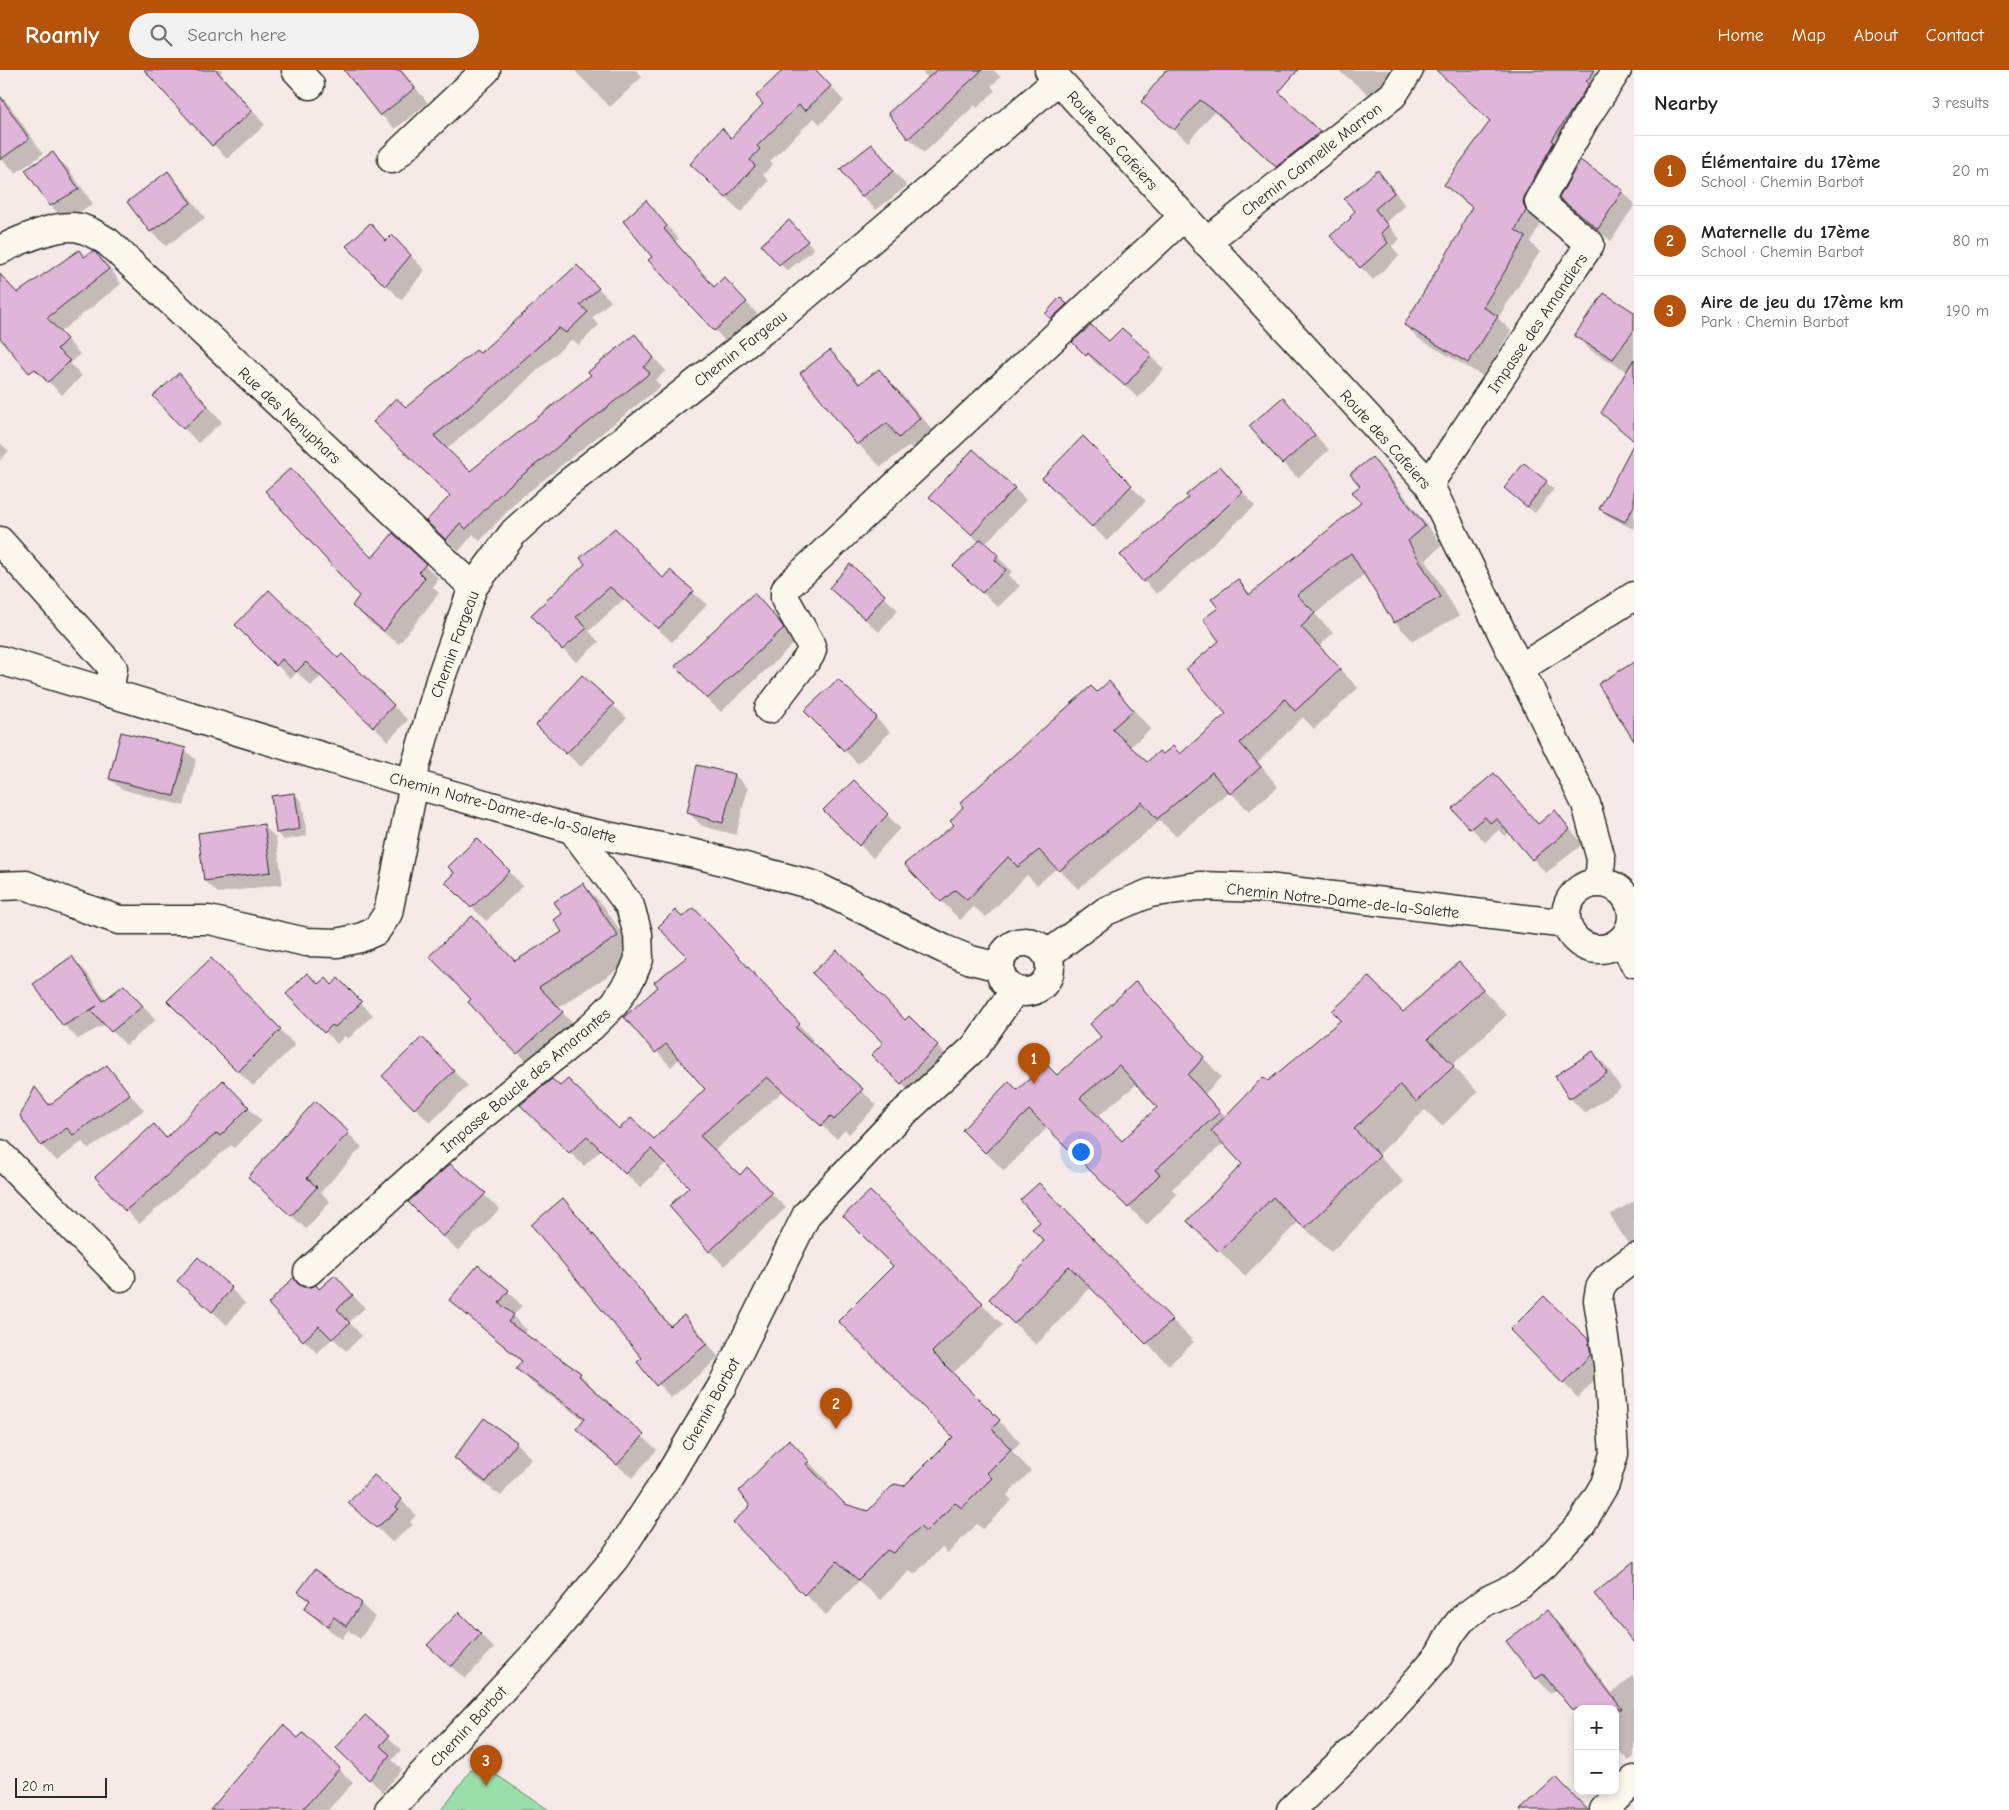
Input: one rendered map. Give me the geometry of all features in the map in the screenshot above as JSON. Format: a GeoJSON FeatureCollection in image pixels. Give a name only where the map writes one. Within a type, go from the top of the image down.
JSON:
{"type":"FeatureCollection","features":[{"type":"Feature","properties":{"kind":"street"},"geometry":{"type":"LineString","coordinates":[[392,160],[486,70]]}},
{"type":"Feature","properties":{"kind":"street","name":"Chemin Cannelle Marron"},"geometry":{"type":"LineString","coordinates":[[1206,242],[1393,95],[1409,70]]}},
{"type":"Feature","properties":{"kind":"street","name":"Impasse des Amandiers"},"geometry":{"type":"LineString","coordinates":[[1428,484],[1590,244],[1539,202],[1585,119],[1616,70]]}},
{"type":"Feature","properties":{"kind":"street","name":"Route des Cafeiers"},"geometry":{"type":"LineString","coordinates":[[1054,75],[1428,484],[1521,668],[1586,804],[1601,859],[1599,883]]}},
{"type":"Feature","properties":{"kind":"street","name":"Chemin Fargeau"},"geometry":{"type":"LineString","coordinates":[[0,886],[26,885],[119,920],[209,920],[306,942],[337,943],[360,938],[376,930],[388,913],[414,784],[415,768],[440,680],[474,587],[514,532],[566,485],[785,313],[1054,75]]}},
{"type":"Feature","properties":{"kind":"street"},"geometry":{"type":"LineString","coordinates":[[769,709],[806,661],[812,650],[810,643],[785,599],[787,587],[1183,217]]}},
{"type":"Feature","properties":{"kind":"street","name":"Rue des Nenuphars"},"geometry":{"type":"LineString","coordinates":[[0,250],[23,239],[53,229],[82,228],[108,242],[474,587]]}},
{"type":"Feature","properties":{"kind":"street"},"geometry":{"type":"LineString","coordinates":[[0,541],[112,668],[108,693]]}},
{"type":"Feature","properties":{"kind":"street"},"geometry":{"type":"LineString","coordinates":[[1521,668],[1634,596]]}},
{"type":"Feature","properties":{"kind":"street","name":"Chemin Notre-Dame-de-la-Salette"},"geometry":{"type":"LineString","coordinates":[[0,660],[414,784],[572,829],[700,855],[814,885],[944,949],[971,960],[999,967]]}},
{"type":"Feature","properties":{"kind":"street","name":"Impasse Boucle des Amarantes"},"geometry":{"type":"LineString","coordinates":[[308,1272],[462,1131],[592,1027],[615,1003],[632,976],[639,959],[638,934],[630,906],[572,829]]}},
{"type":"Feature","properties":{"kind":"street"},"geometry":{"type":"LineString","coordinates":[[1599,883],[1610,884],[1620,890],[1628,899],[1632,909],[1632,920],[1629,931],[1628,952],[1613,947],[1591,948],[1581,944],[1573,937],[1566,917],[1572,897],[1580,890],[1599,883]]}},
{"type":"Feature","properties":{"kind":"street","name":"Chemin Notre-Dame-de-la-Salette"},"geometry":{"type":"LineString","coordinates":[[1047,955],[1106,911],[1150,893],[1199,886],[1267,888],[1568,924]]}},
{"type":"Feature","properties":{"kind":"street"},"geometry":{"type":"LineString","coordinates":[[1018,943],[1034,944],[1042,948],[1047,955],[1050,962],[1050,971],[1042,986],[1035,991],[1027,993],[1015,990],[1004,982],[1000,975],[999,967],[1005,952],[1011,946],[1018,943]]}},
{"type":"Feature","properties":{"kind":"street","name":"Chemin Barbot"},"geometry":{"type":"LineString","coordinates":[[389,1810],[536,1653],[615,1558],[670,1474],[722,1386],[807,1214],[895,1121],[975,1047],[1015,990]]}},
{"type":"Feature","properties":{"kind":"street"},"geometry":{"type":"LineString","coordinates":[[0,1154],[121,1277]]}},
{"type":"Feature","properties":{"kind":"street"},"geometry":{"type":"LineString","coordinates":[[1291,1810],[1362,1742],[1401,1699],[1439,1655],[1451,1633],[1461,1620],[1486,1601],[1520,1585],[1544,1564],[1582,1523],[1605,1484],[1614,1454],[1608,1364],[1598,1300],[1600,1288],[1606,1279],[1634,1258]]}},
{"type":"Feature","properties":{"kind":"street"},"geometry":{"type":"LineString","coordinates":[[1604,1810],[1634,1780]]}},
{"type":"Feature","properties":{"kind":"green space"},"geometry":{"type":"Polygon","coordinates":[[[477,1762],[549,1810],[441,1810],[477,1762]]]}},
{"type":"Feature","properties":{"kind":"building"},"geometry":{"type":"Polygon","coordinates":[[[144,70],[216,70],[252,111],[212,146],[144,70]]]}},
{"type":"Feature","properties":{"kind":"building"},"geometry":{"type":"Polygon","coordinates":[[[344,70],[400,70],[415,88],[380,116],[344,70]]]}},
{"type":"Feature","properties":{"kind":"building"},"geometry":{"type":"Polygon","coordinates":[[[783,70],[816,70],[831,86],[805,111],[799,105],[757,146],[760,149],[750,160],[755,166],[726,198],[690,164],[722,128],[731,138],[763,104],[756,96],[783,70]]]}},
{"type":"Feature","properties":{"kind":"building"},"geometry":{"type":"Polygon","coordinates":[[[937,70],[982,70],[908,139],[888,113],[937,70]]]}},
{"type":"Feature","properties":{"kind":"building"},"geometry":{"type":"Polygon","coordinates":[[[1166,70],[1298,70],[1279,92],[1320,132],[1276,167],[1219,114],[1200,100],[1174,130],[1141,102],[1166,70]]]}},
{"type":"Feature","properties":{"kind":"building"},"geometry":{"type":"Polygon","coordinates":[[[1436,70],[1595,70],[1586,82],[1589,84],[1552,140],[1554,142],[1525,194],[1523,202],[1526,211],[1515,230],[1526,237],[1483,307],[1498,316],[1468,363],[1404,325],[1462,228],[1461,226],[1472,207],[1444,185],[1490,121],[1436,70]]]}},
{"type":"Feature","properties":{"kind":"building"},"geometry":{"type":"Polygon","coordinates":[[[0,96],[29,139],[0,160],[0,96]]]}},
{"type":"Feature","properties":{"kind":"building"},"geometry":{"type":"Polygon","coordinates":[[[872,144],[894,171],[861,197],[840,169],[872,144]]]}},
{"type":"Feature","properties":{"kind":"building"},"geometry":{"type":"Polygon","coordinates":[[[53,152],[79,189],[50,206],[25,170],[53,152]]]}},
{"type":"Feature","properties":{"kind":"building"},"geometry":{"type":"Polygon","coordinates":[[[1580,160],[1623,190],[1598,229],[1559,198],[1580,160]]]}},
{"type":"Feature","properties":{"kind":"building"},"geometry":{"type":"Polygon","coordinates":[[[1378,170],[1394,193],[1375,209],[1388,226],[1381,233],[1388,243],[1360,268],[1330,236],[1351,218],[1350,216],[1355,211],[1344,199],[1378,170]]]}},
{"type":"Feature","properties":{"kind":"building"},"geometry":{"type":"Polygon","coordinates":[[[168,171],[191,203],[150,232],[127,202],[168,171]]]}},
{"type":"Feature","properties":{"kind":"building"},"geometry":{"type":"Polygon","coordinates":[[[646,200],[667,226],[664,229],[714,287],[724,277],[747,302],[714,331],[648,260],[652,257],[623,221],[646,200]]]}},
{"type":"Feature","properties":{"kind":"building"},"geometry":{"type":"Polygon","coordinates":[[[789,220],[808,241],[779,265],[761,245],[789,220]]]}},
{"type":"Feature","properties":{"kind":"building"},"geometry":{"type":"Polygon","coordinates":[[[370,223],[386,241],[392,235],[411,255],[385,286],[346,246],[370,223]]]}},
{"type":"Feature","properties":{"kind":"building"},"geometry":{"type":"Polygon","coordinates":[[[79,250],[84,257],[93,251],[109,269],[47,318],[67,339],[57,349],[70,361],[48,382],[35,369],[29,373],[0,338],[0,274],[17,293],[79,250]]]}},
{"type":"Feature","properties":{"kind":"building"},"geometry":{"type":"Polygon","coordinates":[[[577,265],[599,288],[580,305],[588,312],[566,333],[559,328],[491,389],[434,436],[470,471],[591,375],[588,372],[635,334],[654,358],[643,367],[650,373],[505,489],[466,529],[460,523],[446,540],[426,521],[450,496],[373,422],[396,398],[406,407],[476,350],[480,353],[577,265]]]}},
{"type":"Feature","properties":{"kind":"building"},"geometry":{"type":"Polygon","coordinates":[[[1604,293],[1634,312],[1634,330],[1613,359],[1574,336],[1604,293]]]}},
{"type":"Feature","properties":{"kind":"building"},"geometry":{"type":"Polygon","coordinates":[[[1060,297],[1067,304],[1051,319],[1045,314],[1060,297]]]}},
{"type":"Feature","properties":{"kind":"building"},"geometry":{"type":"Polygon","coordinates":[[[1091,325],[1109,341],[1122,328],[1152,355],[1125,386],[1088,353],[1086,356],[1072,342],[1091,325]]]}},
{"type":"Feature","properties":{"kind":"building"},"geometry":{"type":"Polygon","coordinates":[[[830,350],[859,384],[879,369],[920,418],[899,438],[887,423],[857,445],[800,373],[830,350]]]}},
{"type":"Feature","properties":{"kind":"building"},"geometry":{"type":"Polygon","coordinates":[[[1634,359],[1634,441],[1601,413],[1634,359]]]}},
{"type":"Feature","properties":{"kind":"building"},"geometry":{"type":"Polygon","coordinates":[[[179,373],[208,406],[183,429],[153,396],[179,373]]]}},
{"type":"Feature","properties":{"kind":"building"},"geometry":{"type":"Polygon","coordinates":[[[1283,397],[1315,435],[1282,464],[1249,426],[1283,397]]]}},
{"type":"Feature","properties":{"kind":"building"},"geometry":{"type":"Polygon","coordinates":[[[1083,436],[1132,485],[1092,527],[1042,478],[1083,436]]]}},
{"type":"Feature","properties":{"kind":"building"},"geometry":{"type":"Polygon","coordinates":[[[1634,443],[1634,506],[1625,522],[1599,509],[1634,443]]]}},
{"type":"Feature","properties":{"kind":"building"},"geometry":{"type":"Polygon","coordinates":[[[973,449],[1015,488],[971,535],[929,497],[973,449]]]}},
{"type":"Feature","properties":{"kind":"building"},"geometry":{"type":"Polygon","coordinates":[[[1372,457],[1425,526],[1408,541],[1441,597],[1394,623],[1351,553],[1297,595],[1315,613],[1301,627],[1341,669],[1295,711],[1285,699],[1240,743],[1261,767],[1230,794],[1212,772],[1157,819],[1142,802],[1059,871],[1039,850],[1018,867],[1008,857],[967,900],[955,890],[941,902],[904,864],[954,825],[950,821],[963,807],[960,803],[1091,686],[1097,692],[1109,681],[1133,710],[1112,729],[1147,762],[1159,751],[1163,754],[1173,746],[1180,754],[1226,714],[1186,669],[1219,641],[1203,619],[1218,608],[1211,599],[1238,579],[1249,595],[1361,503],[1352,492],[1360,486],[1350,474],[1372,457]]]}},
{"type":"Feature","properties":{"kind":"building"},"geometry":{"type":"Polygon","coordinates":[[[1524,463],[1547,481],[1527,507],[1504,488],[1524,463]]]}},
{"type":"Feature","properties":{"kind":"building"},"geometry":{"type":"Polygon","coordinates":[[[1220,466],[1243,492],[1143,582],[1120,555],[1188,498],[1186,495],[1220,466]]]}},
{"type":"Feature","properties":{"kind":"building"},"geometry":{"type":"Polygon","coordinates":[[[291,468],[341,526],[372,558],[393,533],[426,564],[419,572],[425,578],[384,631],[352,606],[359,596],[265,491],[291,468]]]}},
{"type":"Feature","properties":{"kind":"building"},"geometry":{"type":"Polygon","coordinates":[[[615,528],[663,578],[670,570],[694,591],[658,629],[610,587],[576,617],[587,628],[562,650],[531,615],[585,564],[580,558],[615,528]]]}},
{"type":"Feature","properties":{"kind":"building"},"geometry":{"type":"Polygon","coordinates":[[[981,539],[998,555],[995,560],[1006,570],[982,593],[953,566],[981,539]]]}},
{"type":"Feature","properties":{"kind":"building"},"geometry":{"type":"Polygon","coordinates":[[[850,564],[885,595],[865,619],[829,588],[850,564]]]}},
{"type":"Feature","properties":{"kind":"building"},"geometry":{"type":"Polygon","coordinates":[[[269,590],[338,658],[342,654],[394,705],[373,727],[306,662],[296,672],[282,659],[276,666],[235,625],[269,590]]]}},
{"type":"Feature","properties":{"kind":"building"},"geometry":{"type":"Polygon","coordinates":[[[754,593],[784,628],[707,699],[675,666],[754,593]]]}},
{"type":"Feature","properties":{"kind":"building"},"geometry":{"type":"Polygon","coordinates":[[[1634,662],[1634,741],[1598,684],[1634,662]]]}},
{"type":"Feature","properties":{"kind":"building"},"geometry":{"type":"Polygon","coordinates":[[[582,675],[614,704],[566,754],[536,725],[582,675]]]}},
{"type":"Feature","properties":{"kind":"building"},"geometry":{"type":"Polygon","coordinates":[[[838,679],[877,717],[844,751],[804,711],[838,679]]]}},
{"type":"Feature","properties":{"kind":"building"},"geometry":{"type":"Polygon","coordinates":[[[121,732],[186,748],[174,796],[109,779],[121,732]]]}},
{"type":"Feature","properties":{"kind":"building"},"geometry":{"type":"Polygon","coordinates":[[[697,765],[735,774],[723,823],[687,813],[697,765]]]}},
{"type":"Feature","properties":{"kind":"building"},"geometry":{"type":"Polygon","coordinates":[[[1494,773],[1538,824],[1555,810],[1570,829],[1532,860],[1496,818],[1490,823],[1485,817],[1470,829],[1452,809],[1494,773]]]}},
{"type":"Feature","properties":{"kind":"building"},"geometry":{"type":"Polygon","coordinates":[[[854,780],[888,814],[859,846],[823,810],[854,780]]]}},
{"type":"Feature","properties":{"kind":"building"},"geometry":{"type":"Polygon","coordinates":[[[295,793],[300,829],[276,833],[271,796],[295,793]]]}},
{"type":"Feature","properties":{"kind":"building"},"geometry":{"type":"Polygon","coordinates":[[[264,824],[271,872],[204,881],[198,833],[264,824]]]}},
{"type":"Feature","properties":{"kind":"building"},"geometry":{"type":"Polygon","coordinates":[[[477,838],[510,871],[471,908],[445,882],[454,873],[448,867],[477,838]]]}},
{"type":"Feature","properties":{"kind":"building"},"geometry":{"type":"Polygon","coordinates":[[[583,883],[618,936],[539,987],[563,1012],[517,1054],[468,1002],[471,999],[429,956],[472,916],[515,961],[562,932],[554,920],[562,914],[554,902],[583,883]]]}},
{"type":"Feature","properties":{"kind":"building"},"geometry":{"type":"Polygon","coordinates":[[[694,908],[800,1024],[796,1028],[863,1089],[834,1120],[830,1116],[821,1126],[767,1077],[700,1136],[740,1175],[747,1167],[772,1193],[709,1252],[669,1206],[689,1187],[651,1149],[625,1174],[587,1136],[569,1153],[520,1105],[552,1079],[560,1086],[568,1079],[619,1129],[631,1118],[654,1139],[705,1089],[666,1044],[655,1053],[624,1017],[658,987],[654,982],[687,957],[658,927],[675,910],[682,917],[694,908]]]}},
{"type":"Feature","properties":{"kind":"building"},"geometry":{"type":"Polygon","coordinates":[[[837,950],[905,1020],[909,1016],[938,1045],[901,1084],[871,1055],[883,1043],[812,973],[837,950]]]}},
{"type":"Feature","properties":{"kind":"building"},"geometry":{"type":"Polygon","coordinates":[[[72,956],[103,1001],[124,985],[143,1006],[111,1032],[91,1010],[97,1006],[63,1026],[33,984],[72,956]]]}},
{"type":"Feature","properties":{"kind":"building"},"geometry":{"type":"Polygon","coordinates":[[[211,958],[281,1029],[238,1072],[167,1001],[211,958]]]}},
{"type":"Feature","properties":{"kind":"building"},"geometry":{"type":"Polygon","coordinates":[[[1459,962],[1483,989],[1428,1039],[1454,1066],[1416,1102],[1400,1085],[1354,1129],[1380,1156],[1305,1228],[1273,1197],[1219,1252],[1187,1221],[1242,1164],[1211,1131],[1263,1077],[1268,1081],[1341,1020],[1332,1011],[1369,977],[1403,1012],[1459,962]]]}},
{"type":"Feature","properties":{"kind":"building"},"geometry":{"type":"Polygon","coordinates":[[[307,973],[319,984],[326,978],[332,985],[338,978],[362,1002],[335,1027],[332,1025],[324,1033],[286,994],[307,973]]]}},
{"type":"Feature","properties":{"kind":"building"},"geometry":{"type":"Polygon","coordinates":[[[1136,981],[1204,1057],[1188,1075],[1220,1112],[1155,1170],[1160,1174],[1128,1208],[1029,1110],[985,1153],[962,1130],[1009,1081],[1017,1090],[1046,1064],[1057,1075],[1101,1037],[1090,1024],[1136,981]],[[1119,1065],[1080,1098],[1122,1141],[1157,1107],[1119,1065]]]}},
{"type":"Feature","properties":{"kind":"building"},"geometry":{"type":"Polygon","coordinates":[[[422,1037],[454,1071],[414,1109],[382,1076],[422,1037]]]}},
{"type":"Feature","properties":{"kind":"building"},"geometry":{"type":"Polygon","coordinates":[[[1593,1051],[1607,1073],[1569,1099],[1555,1076],[1593,1051]]]}},
{"type":"Feature","properties":{"kind":"building"},"geometry":{"type":"Polygon","coordinates":[[[107,1065],[130,1094],[73,1135],[67,1128],[41,1146],[20,1116],[35,1087],[49,1105],[107,1065]]]}},
{"type":"Feature","properties":{"kind":"building"},"geometry":{"type":"Polygon","coordinates":[[[223,1080],[249,1107],[220,1136],[217,1133],[125,1211],[95,1177],[154,1124],[166,1138],[223,1080]]]}},
{"type":"Feature","properties":{"kind":"building"},"geometry":{"type":"Polygon","coordinates":[[[315,1101],[349,1132],[307,1178],[317,1187],[291,1216],[248,1177],[315,1101]]]}},
{"type":"Feature","properties":{"kind":"building"},"geometry":{"type":"Polygon","coordinates":[[[450,1164],[486,1193],[443,1237],[408,1202],[450,1164]]]}},
{"type":"Feature","properties":{"kind":"building"},"geometry":{"type":"Polygon","coordinates":[[[1039,1183],[1173,1320],[1146,1344],[1069,1266],[1014,1324],[989,1299],[1044,1241],[1032,1229],[1040,1222],[1020,1200],[1039,1183]]]}},
{"type":"Feature","properties":{"kind":"building"},"geometry":{"type":"Polygon","coordinates":[[[870,1191],[983,1303],[932,1352],[1000,1420],[992,1429],[1011,1449],[987,1473],[992,1478],[962,1508],[955,1503],[926,1532],[920,1527],[893,1553],[887,1550],[858,1580],[837,1561],[804,1595],[733,1522],[750,1506],[739,1491],[789,1439],[809,1461],[806,1464],[845,1504],[868,1511],[894,1484],[904,1486],[953,1437],[838,1321],[893,1266],[843,1216],[870,1191]]]}},
{"type":"Feature","properties":{"kind":"building"},"geometry":{"type":"Polygon","coordinates":[[[563,1198],[670,1326],[684,1315],[707,1344],[656,1386],[637,1362],[642,1358],[531,1225],[563,1198]]]}},
{"type":"Feature","properties":{"kind":"building"},"geometry":{"type":"Polygon","coordinates":[[[198,1257],[232,1288],[212,1312],[177,1281],[198,1257]]]}},
{"type":"Feature","properties":{"kind":"building"},"geometry":{"type":"Polygon","coordinates":[[[478,1265],[509,1290],[499,1303],[514,1315],[508,1322],[581,1373],[579,1376],[644,1435],[617,1465],[576,1429],[585,1418],[516,1369],[522,1361],[449,1300],[478,1265]]]}},
{"type":"Feature","properties":{"kind":"building"},"geometry":{"type":"Polygon","coordinates":[[[335,1275],[353,1295],[337,1309],[350,1323],[332,1339],[319,1326],[303,1341],[268,1304],[294,1277],[297,1283],[303,1287],[316,1285],[319,1289],[335,1275]]]}},
{"type":"Feature","properties":{"kind":"building"},"geometry":{"type":"Polygon","coordinates":[[[1544,1296],[1588,1339],[1591,1354],[1563,1384],[1510,1330],[1544,1296]]]}},
{"type":"Feature","properties":{"kind":"building"},"geometry":{"type":"Polygon","coordinates":[[[484,1418],[517,1442],[486,1482],[454,1458],[484,1418]]]}},
{"type":"Feature","properties":{"kind":"building"},"geometry":{"type":"Polygon","coordinates":[[[374,1475],[402,1499],[396,1507],[399,1509],[376,1528],[348,1503],[374,1475]]]}},
{"type":"Feature","properties":{"kind":"building"},"geometry":{"type":"Polygon","coordinates":[[[1634,1561],[1634,1643],[1594,1594],[1634,1561]]]}},
{"type":"Feature","properties":{"kind":"building"},"geometry":{"type":"Polygon","coordinates":[[[315,1569],[362,1603],[346,1626],[334,1617],[328,1626],[304,1609],[310,1600],[298,1592],[315,1569]]]}},
{"type":"Feature","properties":{"kind":"building"},"geometry":{"type":"Polygon","coordinates":[[[1547,1610],[1619,1705],[1574,1705],[1574,1709],[1571,1709],[1543,1674],[1536,1679],[1506,1641],[1547,1610]]]}},
{"type":"Feature","properties":{"kind":"building"},"geometry":{"type":"Polygon","coordinates":[[[459,1612],[481,1634],[451,1667],[427,1645],[459,1612]]]}},
{"type":"Feature","properties":{"kind":"building"},"geometry":{"type":"Polygon","coordinates":[[[365,1715],[389,1736],[380,1746],[390,1755],[369,1780],[336,1748],[365,1715]]]}},
{"type":"Feature","properties":{"kind":"building"},"geometry":{"type":"Polygon","coordinates":[[[283,1725],[298,1738],[303,1733],[340,1768],[302,1810],[210,1810],[283,1725]]]}},
{"type":"Feature","properties":{"kind":"building"},"geometry":{"type":"Polygon","coordinates":[[[1556,1777],[1588,1810],[1520,1810],[1556,1777]]]}},
{"type":"Feature","properties":{"kind":"place","name":"Élémentaire du 17ème"},"geometry":{"type":"Point","coordinates":[1034,1084]}},
{"type":"Feature","properties":{"kind":"place","name":"Maternelle du 17ème"},"geometry":{"type":"Point","coordinates":[836,1429]}},
{"type":"Feature","properties":{"kind":"place","name":"Aire de jeu du 17ème km"},"geometry":{"type":"Point","coordinates":[486,1786]}}]}
